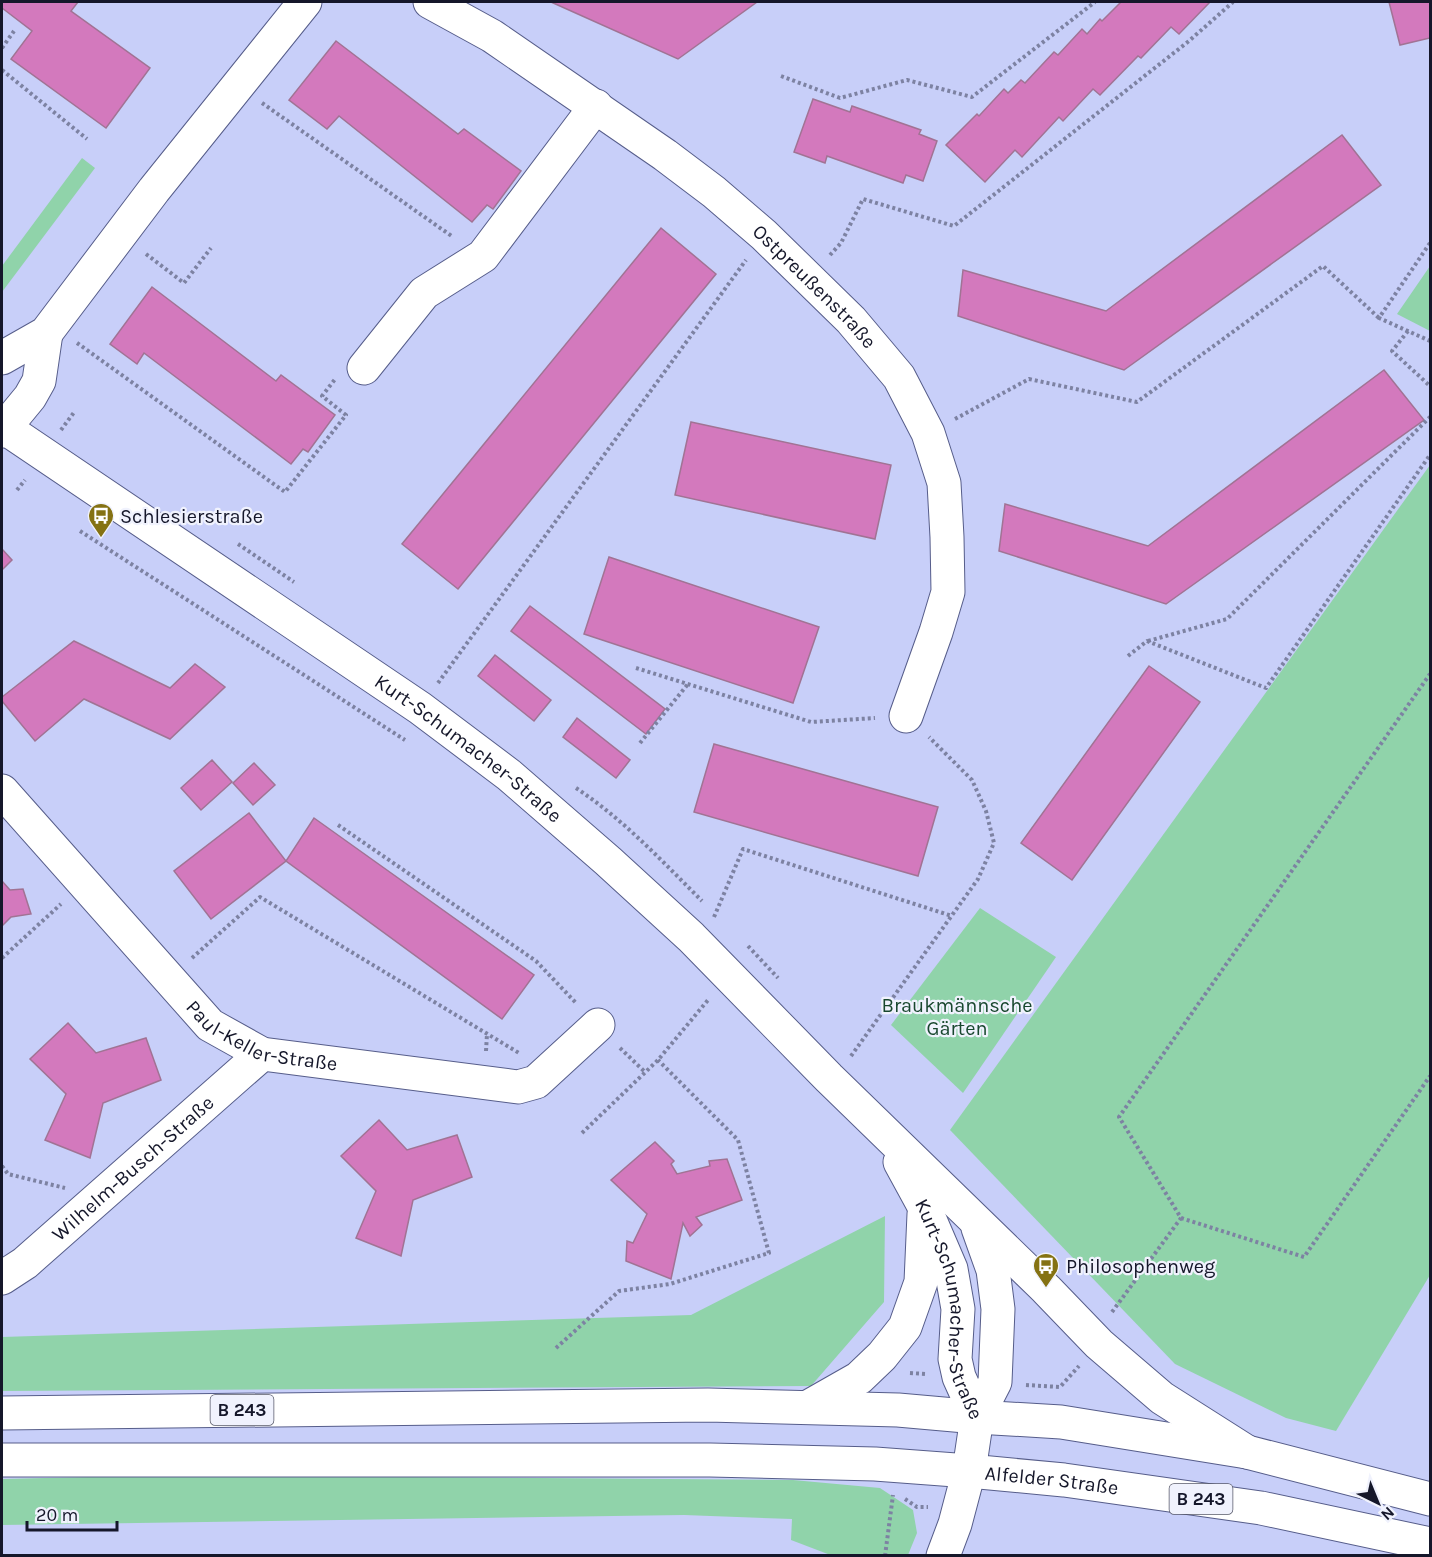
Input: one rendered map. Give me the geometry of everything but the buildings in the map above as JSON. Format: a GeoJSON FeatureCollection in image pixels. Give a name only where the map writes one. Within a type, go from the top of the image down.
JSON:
{"type":"FeatureCollection","features":[{"type":"Feature","properties":{"kind":"main road"},"geometry":{"type":"LineString","coordinates":[[2,358],[49,329],[237,85],[305,2]]}},
{"type":"Feature","properties":{"kind":"main road","name":"Ostpreußenstraße"},"geometry":{"type":"LineString","coordinates":[[430,2],[492,36],[596,106],[714,192],[764,236],[851,320],[899,377],[928,434],[944,483],[947,537],[948,592],[906,716]]}},
{"type":"Feature","properties":{"kind":"main road"},"geometry":{"type":"LineString","coordinates":[[352,370],[424,292],[483,256],[596,106]]}},
{"type":"Feature","properties":{"kind":"main road"},"geometry":{"type":"LineString","coordinates":[[3,429],[30,398],[39,381],[49,329]]}},
{"type":"Feature","properties":{"kind":"main road","name":"Kurt-Schumacher-Straße"},"geometry":{"type":"LineString","coordinates":[[3,429],[420,708],[508,775],[691,937],[977,1224],[993,1270],[998,1309],[995,1382],[977,1417]]}},
{"type":"Feature","properties":{"kind":"main road","name":"Paul-Keller-Straße"},"geometry":{"type":"LineString","coordinates":[[2,790],[210,1024],[262,1054],[518,1087],[536,1082],[598,1025]]}},
{"type":"Feature","properties":{"kind":"main road","name":"Wilhelm-Busch-Straße"},"geometry":{"type":"LineString","coordinates":[[2,1278],[25,1263],[262,1054]]}},
{"type":"Feature","properties":{"kind":"main road","name":"Kurt-Schumacher-Straße"},"geometry":{"type":"LineString","coordinates":[[885,1134],[924,1206],[951,1269],[958,1309],[955,1359],[958,1377],[977,1417]]}},
{"type":"Feature","properties":{"kind":"main road"},"geometry":{"type":"LineString","coordinates":[[808,1407],[859,1378],[882,1356],[905,1327],[921,1282],[924,1206]]}},
{"type":"Feature","properties":{"kind":"main road"},"geometry":{"type":"LineString","coordinates":[[977,1224],[1046,1289],[1099,1344],[1162,1398],[1247,1452]]}},
{"type":"Feature","properties":{"kind":"main road","name":"B 243"},"geometry":{"type":"LineString","coordinates":[[2,1413],[708,1405],[898,1410],[1061,1422],[1247,1452],[1431,1499]]}},
{"type":"Feature","properties":{"kind":"main road","name":"Alfelder Straße"},"geometry":{"type":"LineString","coordinates":[[977,1417],[969,1471],[1064,1480],[1261,1508],[1431,1544]]}},
{"type":"Feature","properties":{"kind":"main road","name":"B 243"},"geometry":{"type":"LineString","coordinates":[[2,1460],[710,1460],[875,1464],[969,1471]]}},
{"type":"Feature","properties":{"kind":"main road"},"geometry":{"type":"LineString","coordinates":[[943,1556],[955,1524],[969,1471]]}},
{"type":"Feature","properties":{"kind":"path"},"geometry":{"type":"LineString","coordinates":[[781,76],[840,98],[907,80],[972,97],[1095,2]]}},
{"type":"Feature","properties":{"kind":"path"},"geometry":{"type":"LineString","coordinates":[[808,279],[841,243],[863,199],[954,226],[1180,49],[1233,2]]}},
{"type":"Feature","properties":{"kind":"path"},"geometry":{"type":"LineString","coordinates":[[2,48],[14,31]]}},
{"type":"Feature","properties":{"kind":"path"},"geometry":{"type":"LineString","coordinates":[[2,70],[87,139]]}},
{"type":"Feature","properties":{"kind":"path"},"geometry":{"type":"LineString","coordinates":[[237,85],[453,237]]}},
{"type":"Feature","properties":{"kind":"path"},"geometry":{"type":"LineString","coordinates":[[121,235],[184,283],[211,248]]}},
{"type":"Feature","properties":{"kind":"path"},"geometry":{"type":"LineString","coordinates":[[434,688],[764,236]]}},
{"type":"Feature","properties":{"kind":"path"},"geometry":{"type":"LineString","coordinates":[[1379,318],[1431,243]]}},
{"type":"Feature","properties":{"kind":"path"},"geometry":{"type":"LineString","coordinates":[[928,434],[1029,379],[1137,402],[1323,266],[1379,318],[1431,341]]}},
{"type":"Feature","properties":{"kind":"path"},"geometry":{"type":"LineString","coordinates":[[49,329],[285,492],[346,415],[322,396],[352,370]]}},
{"type":"Feature","properties":{"kind":"path"},"geometry":{"type":"LineString","coordinates":[[1408,331],[1392,351],[1431,386]]}},
{"type":"Feature","properties":{"kind":"path"},"geometry":{"type":"LineString","coordinates":[[1128,656],[1147,641],[1227,619],[1431,417]]}},
{"type":"Feature","properties":{"kind":"path"},"geometry":{"type":"LineString","coordinates":[[1147,641],[1266,688],[1431,455]]}},
{"type":"Feature","properties":{"kind":"path"},"geometry":{"type":"LineString","coordinates":[[80,531],[408,742]]}},
{"type":"Feature","properties":{"kind":"path"},"geometry":{"type":"LineString","coordinates":[[636,668],[811,722],[906,716],[972,780],[986,811],[994,843],[978,879],[848,1060],[829,1078]]}},
{"type":"Feature","properties":{"kind":"path"},"geometry":{"type":"LineString","coordinates":[[1431,674],[1119,1118],[1181,1218],[1304,1257],[1431,1076]]}},
{"type":"Feature","properties":{"kind":"path"},"geometry":{"type":"LineString","coordinates":[[640,743],[688,684]]}},
{"type":"Feature","properties":{"kind":"path"},"geometry":{"type":"LineString","coordinates":[[338,825],[536,961],[645,1072]]}},
{"type":"Feature","properties":{"kind":"path"},"geometry":{"type":"LineString","coordinates":[[691,937],[716,914],[743,849],[952,916]]}},
{"type":"Feature","properties":{"kind":"path"},"geometry":{"type":"LineString","coordinates":[[2,958],[84,883]]}},
{"type":"Feature","properties":{"kind":"path"},"geometry":{"type":"LineString","coordinates":[[170,979],[260,897],[548,1070]]}},
{"type":"Feature","properties":{"kind":"path"},"geometry":{"type":"LineString","coordinates":[[582,1133],[658,1060],[708,1000],[716,1008]]}},
{"type":"Feature","properties":{"kind":"path"},"geometry":{"type":"LineString","coordinates":[[556,1348],[619,1291],[670,1284],[769,1253],[738,1140],[658,1060]]}},
{"type":"Feature","properties":{"kind":"path"},"geometry":{"type":"LineString","coordinates":[[2,1166],[8,1174],[100,1196]]}},
{"type":"Feature","properties":{"kind":"path"},"geometry":{"type":"LineString","coordinates":[[1107,1319],[1181,1218]]}},
{"type":"Feature","properties":{"kind":"path"},"geometry":{"type":"LineString","coordinates":[[885,1556],[894,1492]]}},
{"type":"Feature","properties":{"kind":"green space"},"geometry":{"type":"Polygon","coordinates":[[[82,158],[95,168],[2,292],[2,266],[82,158]]]}},
{"type":"Feature","properties":{"kind":"green space"},"geometry":{"type":"Polygon","coordinates":[[[1430,266],[1430,331],[1397,314],[1430,266]]]}},
{"type":"Feature","properties":{"kind":"green space"},"geometry":{"type":"Polygon","coordinates":[[[1430,465],[1430,1275],[1336,1431],[1286,1418],[1175,1364],[950,1130],[1430,465]]]}},
{"type":"Feature","properties":{"kind":"green space","name":"Braukmännsche Gärten"},"geometry":{"type":"Polygon","coordinates":[[[980,908],[1056,957],[963,1093],[891,1025],[980,908]]]}},
{"type":"Feature","properties":{"kind":"green space"},"geometry":{"type":"Polygon","coordinates":[[[885,1216],[884,1302],[811,1386],[2,1391],[2,1337],[691,1315],[885,1216]]]}},
{"type":"Feature","properties":{"kind":"green space"},"geometry":{"type":"Polygon","coordinates":[[[174,1475],[793,1480],[880,1488],[913,1510],[917,1533],[908,1555],[833,1556],[791,1540],[792,1519],[684,1515],[2,1525],[2,1479],[174,1475]]]}},
{"type":"Feature","properties":{"kind":"place","name":"Schlesierstraße"},"geometry":{"type":"Point","coordinates":[101,539]}},
{"type":"Feature","properties":{"kind":"place","name":"Philosophenweg"},"geometry":{"type":"Point","coordinates":[1046,1289]}}]}
